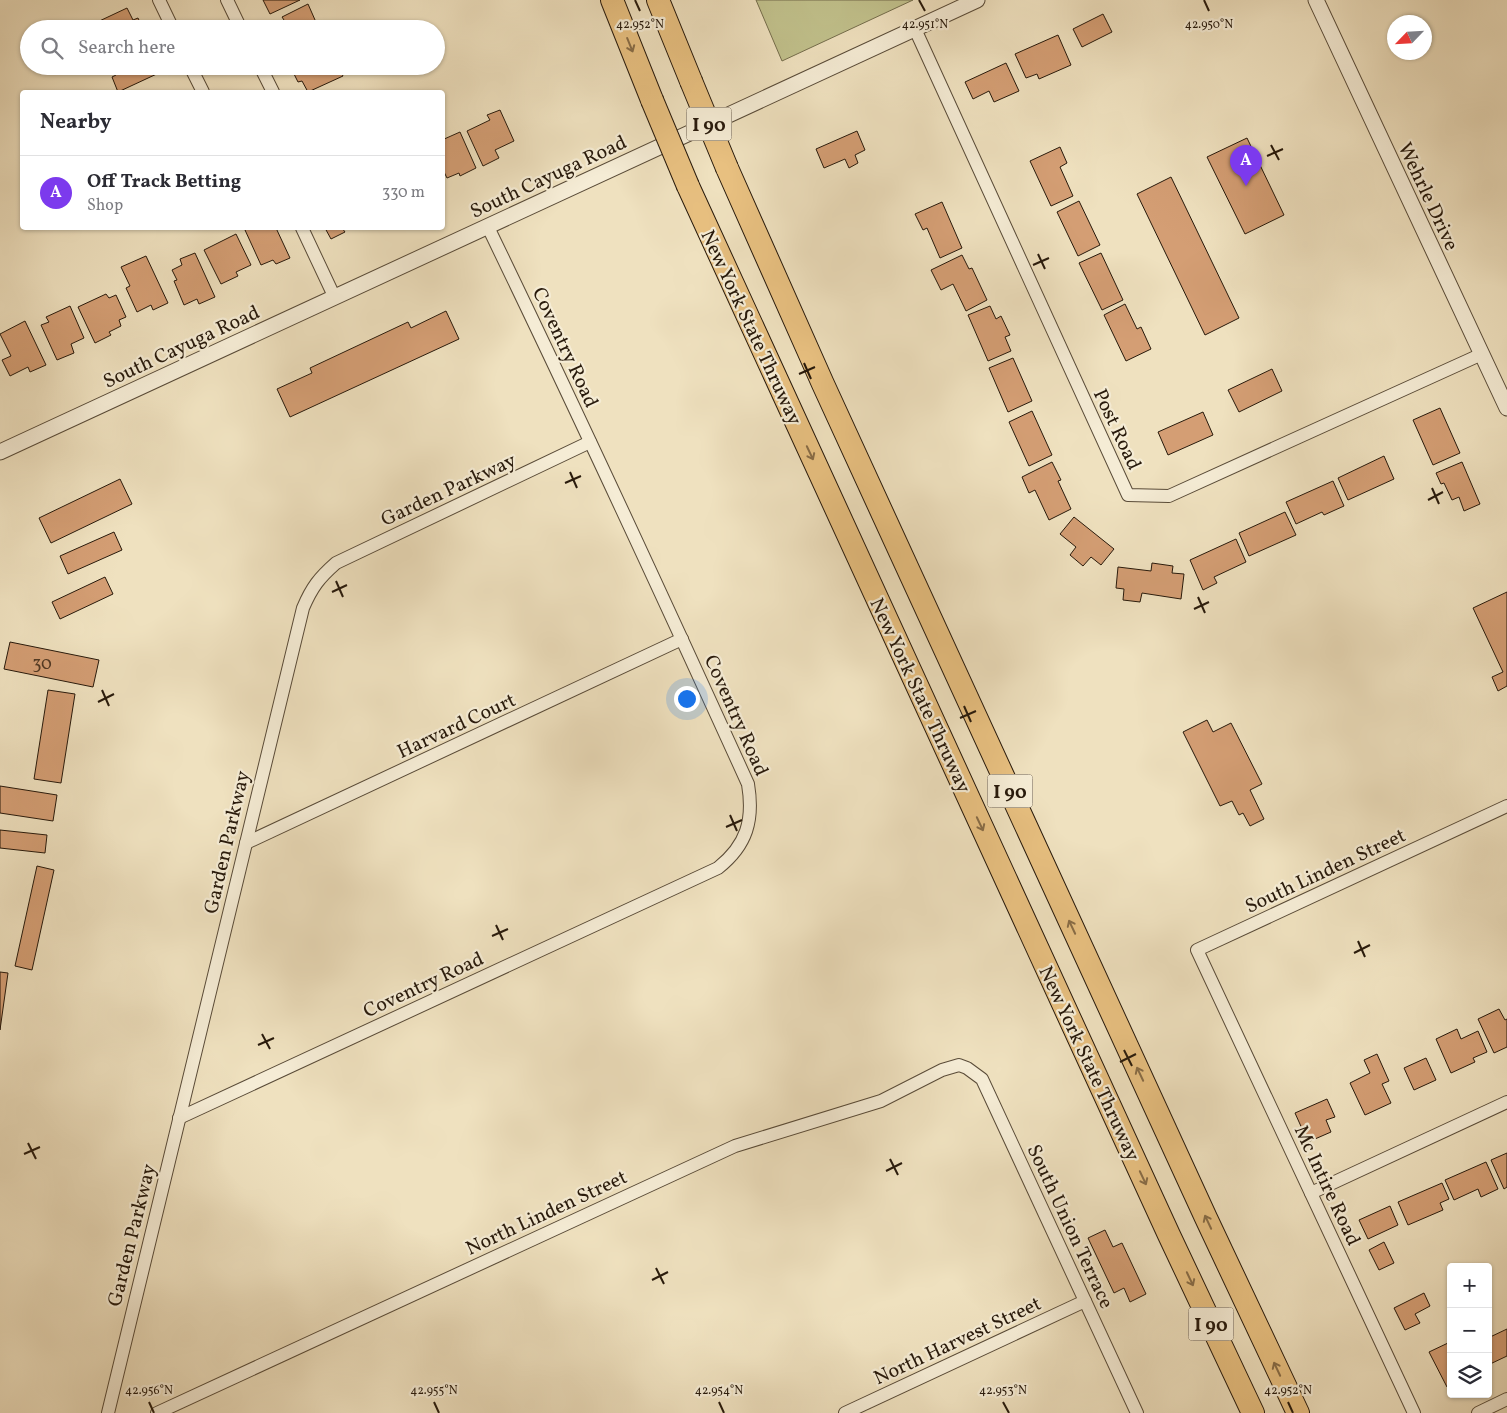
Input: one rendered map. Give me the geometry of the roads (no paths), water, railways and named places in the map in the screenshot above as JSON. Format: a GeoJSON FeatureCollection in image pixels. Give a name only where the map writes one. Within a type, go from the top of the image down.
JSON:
{"type":"FeatureCollection","features":[{"type":"Feature","properties":{"kind":"highway","name":"New York State Thruway"},"geometry":{"type":"LineString","coordinates":[[612,0],[688,186],[1169,1235],[1253,1413]]}},
{"type":"Feature","properties":{"kind":"highway","name":"New York State Thruway"},"geometry":{"type":"LineString","coordinates":[[658,0],[728,168],[823,384],[1206,1218],[1298,1413]]}},
{"type":"Feature","properties":{"kind":"street"},"geometry":{"type":"LineString","coordinates":[[159,0],[169,20]]}},
{"type":"Feature","properties":{"kind":"street"},"geometry":{"type":"LineString","coordinates":[[227,0],[237,20]]}},
{"type":"Feature","properties":{"kind":"street","name":"South Cayuga Road"},"geometry":{"type":"LineString","coordinates":[[0,452],[977,0]]}},
{"type":"Feature","properties":{"kind":"street","name":"Wehrle Drive"},"geometry":{"type":"LineString","coordinates":[[1316,0],[1507,408]]}},
{"type":"Feature","properties":{"kind":"street","name":"Post Road"},"geometry":{"type":"LineString","coordinates":[[915,29],[1128,495],[1169,496],[1482,354]]}},
{"type":"Feature","properties":{"kind":"street"},"geometry":{"type":"LineString","coordinates":[[194,75],[202,90]]}},
{"type":"Feature","properties":{"kind":"street"},"geometry":{"type":"LineString","coordinates":[[264,75],[272,90]]}},
{"type":"Feature","properties":{"kind":"street","name":"Coventry Road"},"geometry":{"type":"LineString","coordinates":[[179,1118],[718,868],[728,860],[746,835],[750,820],[751,802],[748,784],[488,226]]}},
{"type":"Feature","properties":{"kind":"street"},"geometry":{"type":"LineString","coordinates":[[303,230],[334,296]]}},
{"type":"Feature","properties":{"kind":"street","name":"Garden Parkway"},"geometry":{"type":"LineString","coordinates":[[108,1413],[303,608],[311,590],[321,576],[336,563],[351,555],[590,442]]}},
{"type":"Feature","properties":{"kind":"street","name":"Harvard Court"},"geometry":{"type":"LineString","coordinates":[[246,843],[682,639]]}},
{"type":"Feature","properties":{"kind":"street","name":"South Linden Street"},"geometry":{"type":"LineString","coordinates":[[1215,988],[1197,950],[1507,806]]}},
{"type":"Feature","properties":{"kind":"street","name":"Mc Intire Road"},"geometry":{"type":"LineString","coordinates":[[1215,988],[1414,1413]]}},
{"type":"Feature","properties":{"kind":"street","name":"South Union Terrace"},"geometry":{"type":"LineString","coordinates":[[959,1065],[968,1068],[982,1079],[1137,1413]]}},
{"type":"Feature","properties":{"kind":"street","name":"North Linden Street"},"geometry":{"type":"LineString","coordinates":[[157,1413],[735,1146],[881,1101],[942,1070],[959,1065]]}},
{"type":"Feature","properties":{"kind":"street"},"geometry":{"type":"LineString","coordinates":[[1310,1193],[1507,1102]]}},
{"type":"Feature","properties":{"kind":"street","name":"North Harvest Street"},"geometry":{"type":"LineString","coordinates":[[845,1413],[1085,1301]]}},
{"type":"Feature","properties":{"kind":"street"},"geometry":{"type":"LineString","coordinates":[[1478,1413],[1507,1400]]}},
{"type":"Feature","properties":{"kind":"place","name":"Off Track Betting"},"geometry":{"type":"Point","coordinates":[1246,186]}}]}
